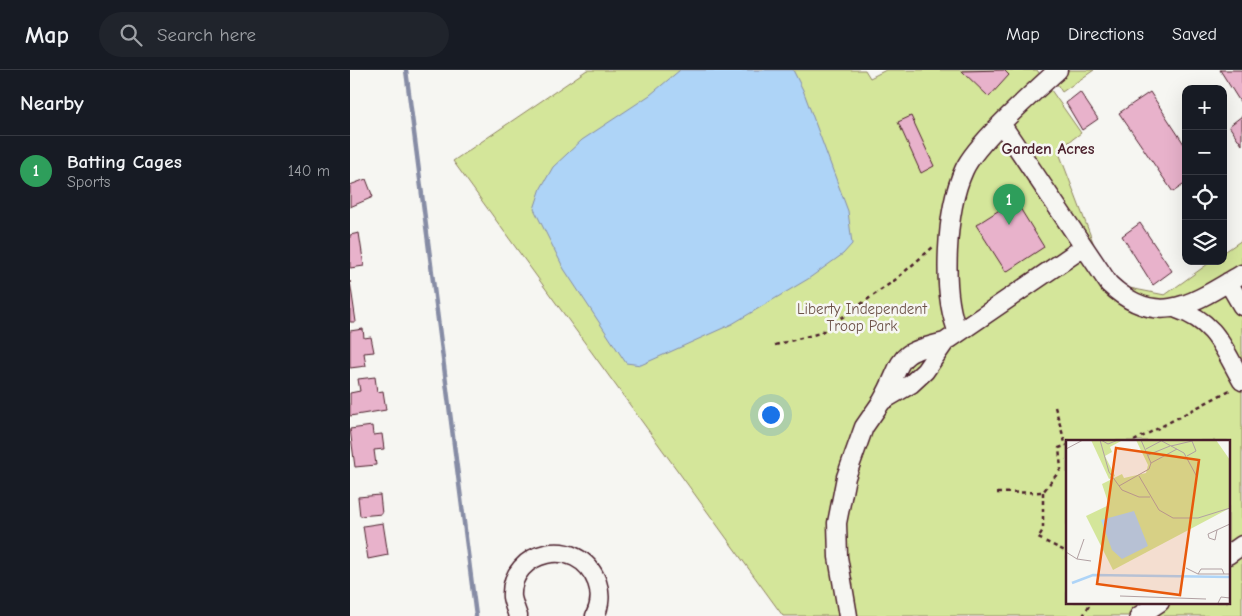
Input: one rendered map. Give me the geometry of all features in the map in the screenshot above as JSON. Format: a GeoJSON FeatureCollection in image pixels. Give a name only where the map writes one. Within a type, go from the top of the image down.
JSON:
{"type":"FeatureCollection","features":[{"type":"Feature","properties":{"kind":"street"},"geometry":{"type":"LineString","coordinates":[[882,401],[912,384],[926,372],[952,337],[946,263],[956,197],[964,170],[978,150],[1058,70]]}},
{"type":"Feature","properties":{"kind":"street"},"geometry":{"type":"LineString","coordinates":[[1002,125],[1109,284],[1124,298],[1155,310],[1177,309],[1194,314],[1206,323],[1238,384]]}},
{"type":"Feature","properties":{"kind":"street"},"geometry":{"type":"LineString","coordinates":[[848,616],[838,557],[839,515],[846,477],[864,427],[882,401],[898,365],[916,348],[952,337],[1084,247]]}},
{"type":"Feature","properties":{"kind":"street"},"geometry":{"type":"LineString","coordinates":[[1177,309],[1235,278],[1242,306]]}},
{"type":"Feature","properties":{"kind":"street"},"geometry":{"type":"LineString","coordinates":[[1230,554],[1242,545]]}},
{"type":"Feature","properties":{"kind":"street"},"geometry":{"type":"LineString","coordinates":[[518,616],[512,598],[514,583],[524,566],[534,558],[549,552],[564,552],[578,558],[593,572],[600,588],[598,609],[595,616]]}},
{"type":"Feature","properties":{"kind":"street"},"geometry":{"type":"LineString","coordinates":[[1139,616],[1157,604]]}},
{"type":"Feature","properties":{"kind":"path"},"geometry":{"type":"LineString","coordinates":[[775,345],[820,333],[896,280],[951,231]]}},
{"type":"Feature","properties":{"kind":"path"},"geometry":{"type":"LineString","coordinates":[[1136,440],[1238,384]]}},
{"type":"Feature","properties":{"kind":"path"},"geometry":{"type":"LineString","coordinates":[[1055,406],[1066,445],[1059,448],[1060,469],[1043,492],[1043,530],[1038,538],[1066,552]]}},
{"type":"Feature","properties":{"kind":"path"},"geometry":{"type":"LineString","coordinates":[[997,493],[1043,492]]}},
{"type":"Feature","properties":{"kind":"path"},"geometry":{"type":"LineString","coordinates":[[1083,616],[1091,604]]}},
{"type":"Feature","properties":{"kind":"green space","name":"Liberty Independent Troop Park"},"geometry":{"type":"Polygon","coordinates":[[[587,70],[865,70],[870,78],[886,70],[1037,70],[1081,133],[1058,150],[1109,284],[1165,295],[1206,265],[1227,265],[1227,250],[1242,240],[1242,616],[783,616],[453,161],[587,70]]]}},
{"type":"Feature","properties":{"kind":"green space"},"geometry":{"type":"Polygon","coordinates":[[[1048,70],[1094,70],[1062,92],[1048,70]]]}},
{"type":"Feature","properties":{"kind":"water"},"geometry":{"type":"Polygon","coordinates":[[[680,70],[793,70],[803,90],[848,211],[852,244],[843,254],[808,279],[732,324],[641,365],[626,363],[564,269],[534,209],[541,188],[553,167],[582,140],[650,95],[680,70]]]}},
{"type":"Feature","properties":{"kind":"building"},"geometry":{"type":"Polygon","coordinates":[[[1004,70],[1009,75],[989,97],[962,71],[1004,70]]]}},
{"type":"Feature","properties":{"kind":"building"},"geometry":{"type":"Polygon","coordinates":[[[1220,70],[1242,70],[1242,105],[1220,70]]]}},
{"type":"Feature","properties":{"kind":"building"},"geometry":{"type":"Polygon","coordinates":[[[1080,92],[1098,119],[1082,130],[1066,103],[1080,92]]]}},
{"type":"Feature","properties":{"kind":"building"},"geometry":{"type":"Polygon","coordinates":[[[1150,92],[1182,141],[1182,186],[1173,192],[1119,113],[1150,92]]]}},
{"type":"Feature","properties":{"kind":"building"},"geometry":{"type":"Polygon","coordinates":[[[911,116],[934,166],[921,173],[898,122],[911,116]]]}},
{"type":"Feature","properties":{"kind":"building"},"geometry":{"type":"Polygon","coordinates":[[[1242,116],[1242,145],[1229,126],[1242,116]]]}},
{"type":"Feature","properties":{"kind":"building"},"geometry":{"type":"Polygon","coordinates":[[[366,179],[373,197],[350,207],[350,185],[366,179]]]}},
{"type":"Feature","properties":{"kind":"building"},"geometry":{"type":"Polygon","coordinates":[[[1015,200],[1044,247],[1006,272],[976,225],[1015,200]]]}},
{"type":"Feature","properties":{"kind":"building"},"geometry":{"type":"Polygon","coordinates":[[[1140,223],[1172,271],[1153,285],[1122,236],[1140,223]]]}},
{"type":"Feature","properties":{"kind":"building"},"geometry":{"type":"Polygon","coordinates":[[[359,233],[364,266],[350,268],[350,235],[359,233]]]}},
{"type":"Feature","properties":{"kind":"building"},"geometry":{"type":"Polygon","coordinates":[[[350,281],[356,322],[350,322],[350,281]]]}},
{"type":"Feature","properties":{"kind":"building"},"geometry":{"type":"Polygon","coordinates":[[[363,329],[364,338],[371,337],[374,352],[364,353],[366,366],[350,368],[350,331],[363,329]]]}},
{"type":"Feature","properties":{"kind":"building"},"geometry":{"type":"Polygon","coordinates":[[[375,377],[377,392],[383,391],[386,410],[350,416],[350,393],[360,391],[358,379],[375,377]]]}},
{"type":"Feature","properties":{"kind":"building"},"geometry":{"type":"Polygon","coordinates":[[[372,426],[373,435],[382,434],[384,449],[374,450],[376,465],[355,467],[350,429],[372,426]]]}},
{"type":"Feature","properties":{"kind":"building"},"geometry":{"type":"Polygon","coordinates":[[[380,495],[382,514],[360,516],[358,497],[380,495]]]}},
{"type":"Feature","properties":{"kind":"building"},"geometry":{"type":"Polygon","coordinates":[[[383,523],[388,555],[368,559],[363,526],[383,523]]]}},
{"type":"Feature","properties":{"kind":"waterway"},"geometry":{"type":"LineString","coordinates":[[406,70],[476,616]]}},
{"type":"Feature","properties":{"kind":"place","name":"Batting Cages"},"geometry":{"type":"Point","coordinates":[1009,225]}},
{"type":"Feature","properties":{"kind":"district","name":"Garden Acres"},"geometry":{"type":"Point","coordinates":[1048,148]}}]}
